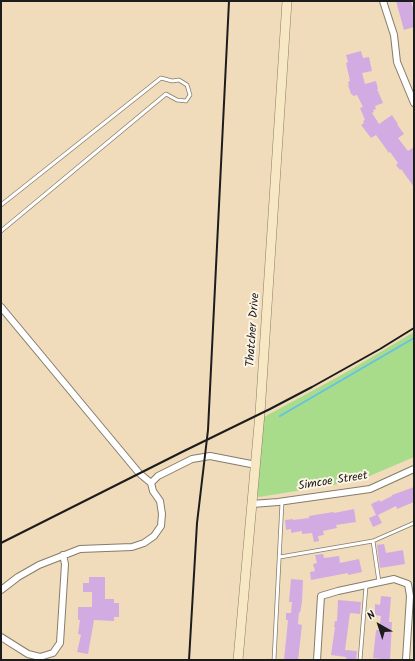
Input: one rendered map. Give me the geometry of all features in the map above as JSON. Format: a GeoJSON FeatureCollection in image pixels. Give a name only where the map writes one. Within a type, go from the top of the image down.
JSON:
{"type":"FeatureCollection","features":[{"type":"Feature","properties":{"kind":"main road","name":"Thatcher Drive"},"geometry":{"type":"LineString","coordinates":[[238,660],[256,465],[287,1]]}},
{"type":"Feature","properties":{"kind":"street"},"geometry":{"type":"LineString","coordinates":[[383,1],[394,35],[397,62],[414,103]]}},
{"type":"Feature","properties":{"kind":"street"},"geometry":{"type":"LineString","coordinates":[[1,307],[139,473],[151,483],[153,491],[160,501],[162,514],[161,526],[154,536],[144,543],[132,547],[80,549],[39,565],[18,577],[1,590]]}},
{"type":"Feature","properties":{"kind":"street"},"geometry":{"type":"LineString","coordinates":[[151,483],[158,476],[192,459],[210,456],[256,465]]}},
{"type":"Feature","properties":{"kind":"street","name":"Simcoe Street"},"geometry":{"type":"LineString","coordinates":[[252,504],[282,502],[370,489],[414,470]]}},
{"type":"Feature","properties":{"kind":"street"},"geometry":{"type":"LineString","coordinates":[[1,637],[28,654],[40,657],[53,653],[60,643],[65,564],[63,555]]}},
{"type":"Feature","properties":{"kind":"street"},"geometry":{"type":"LineString","coordinates":[[317,660],[322,596],[394,579],[408,584],[410,596],[406,660]]}},
{"type":"Feature","properties":{"kind":"lane"},"geometry":{"type":"LineString","coordinates":[[1,205],[161,78],[172,81],[179,80],[187,85],[190,95],[186,101],[177,100],[166,94],[1,231]]}},
{"type":"Feature","properties":{"kind":"lane"},"geometry":{"type":"LineString","coordinates":[[274,660],[282,502]]}},
{"type":"Feature","properties":{"kind":"lane"},"geometry":{"type":"LineString","coordinates":[[280,557],[373,540],[414,523]]}},
{"type":"Feature","properties":{"kind":"lane"},"geometry":{"type":"LineString","coordinates":[[373,540],[379,583]]}},
{"type":"Feature","properties":{"kind":"lane"},"geometry":{"type":"LineString","coordinates":[[360,660],[366,586]]}},
{"type":"Feature","properties":{"kind":"green space"},"geometry":{"type":"Polygon","coordinates":[[[414,332],[414,457],[358,481],[259,497],[256,492],[264,417],[345,373],[414,332]]]}},
{"type":"Feature","properties":{"kind":"building"},"geometry":{"type":"Polygon","coordinates":[[[396,1],[411,1],[414,11],[414,27],[404,30],[396,1]]]}},
{"type":"Feature","properties":{"kind":"building"},"geometry":{"type":"Polygon","coordinates":[[[361,51],[363,58],[369,57],[372,71],[362,73],[365,84],[376,81],[377,89],[383,103],[375,106],[376,109],[373,110],[374,112],[372,113],[379,124],[392,115],[404,134],[398,138],[408,151],[414,147],[414,187],[401,169],[400,170],[396,165],[398,163],[376,135],[371,138],[361,125],[365,120],[360,108],[363,107],[357,95],[353,96],[351,94],[348,85],[348,82],[350,81],[346,63],[348,62],[346,55],[361,51]]]}},
{"type":"Feature","properties":{"kind":"building"},"geometry":{"type":"Polygon","coordinates":[[[414,487],[414,502],[397,509],[396,506],[378,515],[382,523],[373,527],[369,518],[376,515],[371,504],[380,500],[380,502],[392,495],[414,487]]]}},
{"type":"Feature","properties":{"kind":"building"},"geometry":{"type":"Polygon","coordinates":[[[354,509],[356,522],[336,525],[337,528],[323,531],[324,535],[318,536],[319,541],[314,542],[312,533],[302,534],[302,531],[291,533],[291,529],[286,530],[285,520],[309,518],[309,516],[354,509]]]}},
{"type":"Feature","properties":{"kind":"building"},"geometry":{"type":"Polygon","coordinates":[[[384,544],[386,553],[403,550],[405,564],[380,568],[377,545],[384,544]]]}},
{"type":"Feature","properties":{"kind":"building"},"geometry":{"type":"Polygon","coordinates":[[[323,554],[324,558],[339,556],[340,563],[359,559],[362,572],[311,580],[310,572],[315,571],[313,564],[317,563],[315,555],[323,554]]]}},
{"type":"Feature","properties":{"kind":"building"},"geometry":{"type":"Polygon","coordinates":[[[89,577],[105,577],[105,599],[114,599],[114,603],[119,603],[119,617],[114,617],[114,621],[94,620],[88,654],[77,652],[81,635],[78,634],[80,620],[78,620],[78,607],[92,607],[92,592],[83,592],[83,583],[89,583],[89,577]]]}},
{"type":"Feature","properties":{"kind":"building"},"geometry":{"type":"Polygon","coordinates":[[[291,579],[303,580],[302,602],[298,624],[302,625],[298,660],[284,660],[288,620],[286,620],[286,613],[291,613],[292,602],[289,602],[291,579]]]}},
{"type":"Feature","properties":{"kind":"building"},"geometry":{"type":"Polygon","coordinates":[[[381,596],[391,597],[389,622],[392,622],[390,660],[373,658],[376,630],[379,630],[381,616],[375,615],[375,604],[380,605],[381,596]]]}},
{"type":"Feature","properties":{"kind":"building"},"geometry":{"type":"Polygon","coordinates":[[[338,600],[361,602],[360,614],[350,613],[345,650],[357,651],[356,660],[346,660],[346,657],[331,655],[335,621],[337,621],[338,600]]]}},
{"type":"Feature","properties":{"kind":"waterway"},"geometry":{"type":"LineString","coordinates":[[280,416],[414,338]]}},
{"type":"Feature","properties":{"kind":"railway"},"geometry":{"type":"LineString","coordinates":[[189,660],[197,523],[208,430],[229,1]]}},
{"type":"Feature","properties":{"kind":"railway"},"geometry":{"type":"LineString","coordinates":[[1,543],[270,409],[380,349],[414,328]]}}]}
